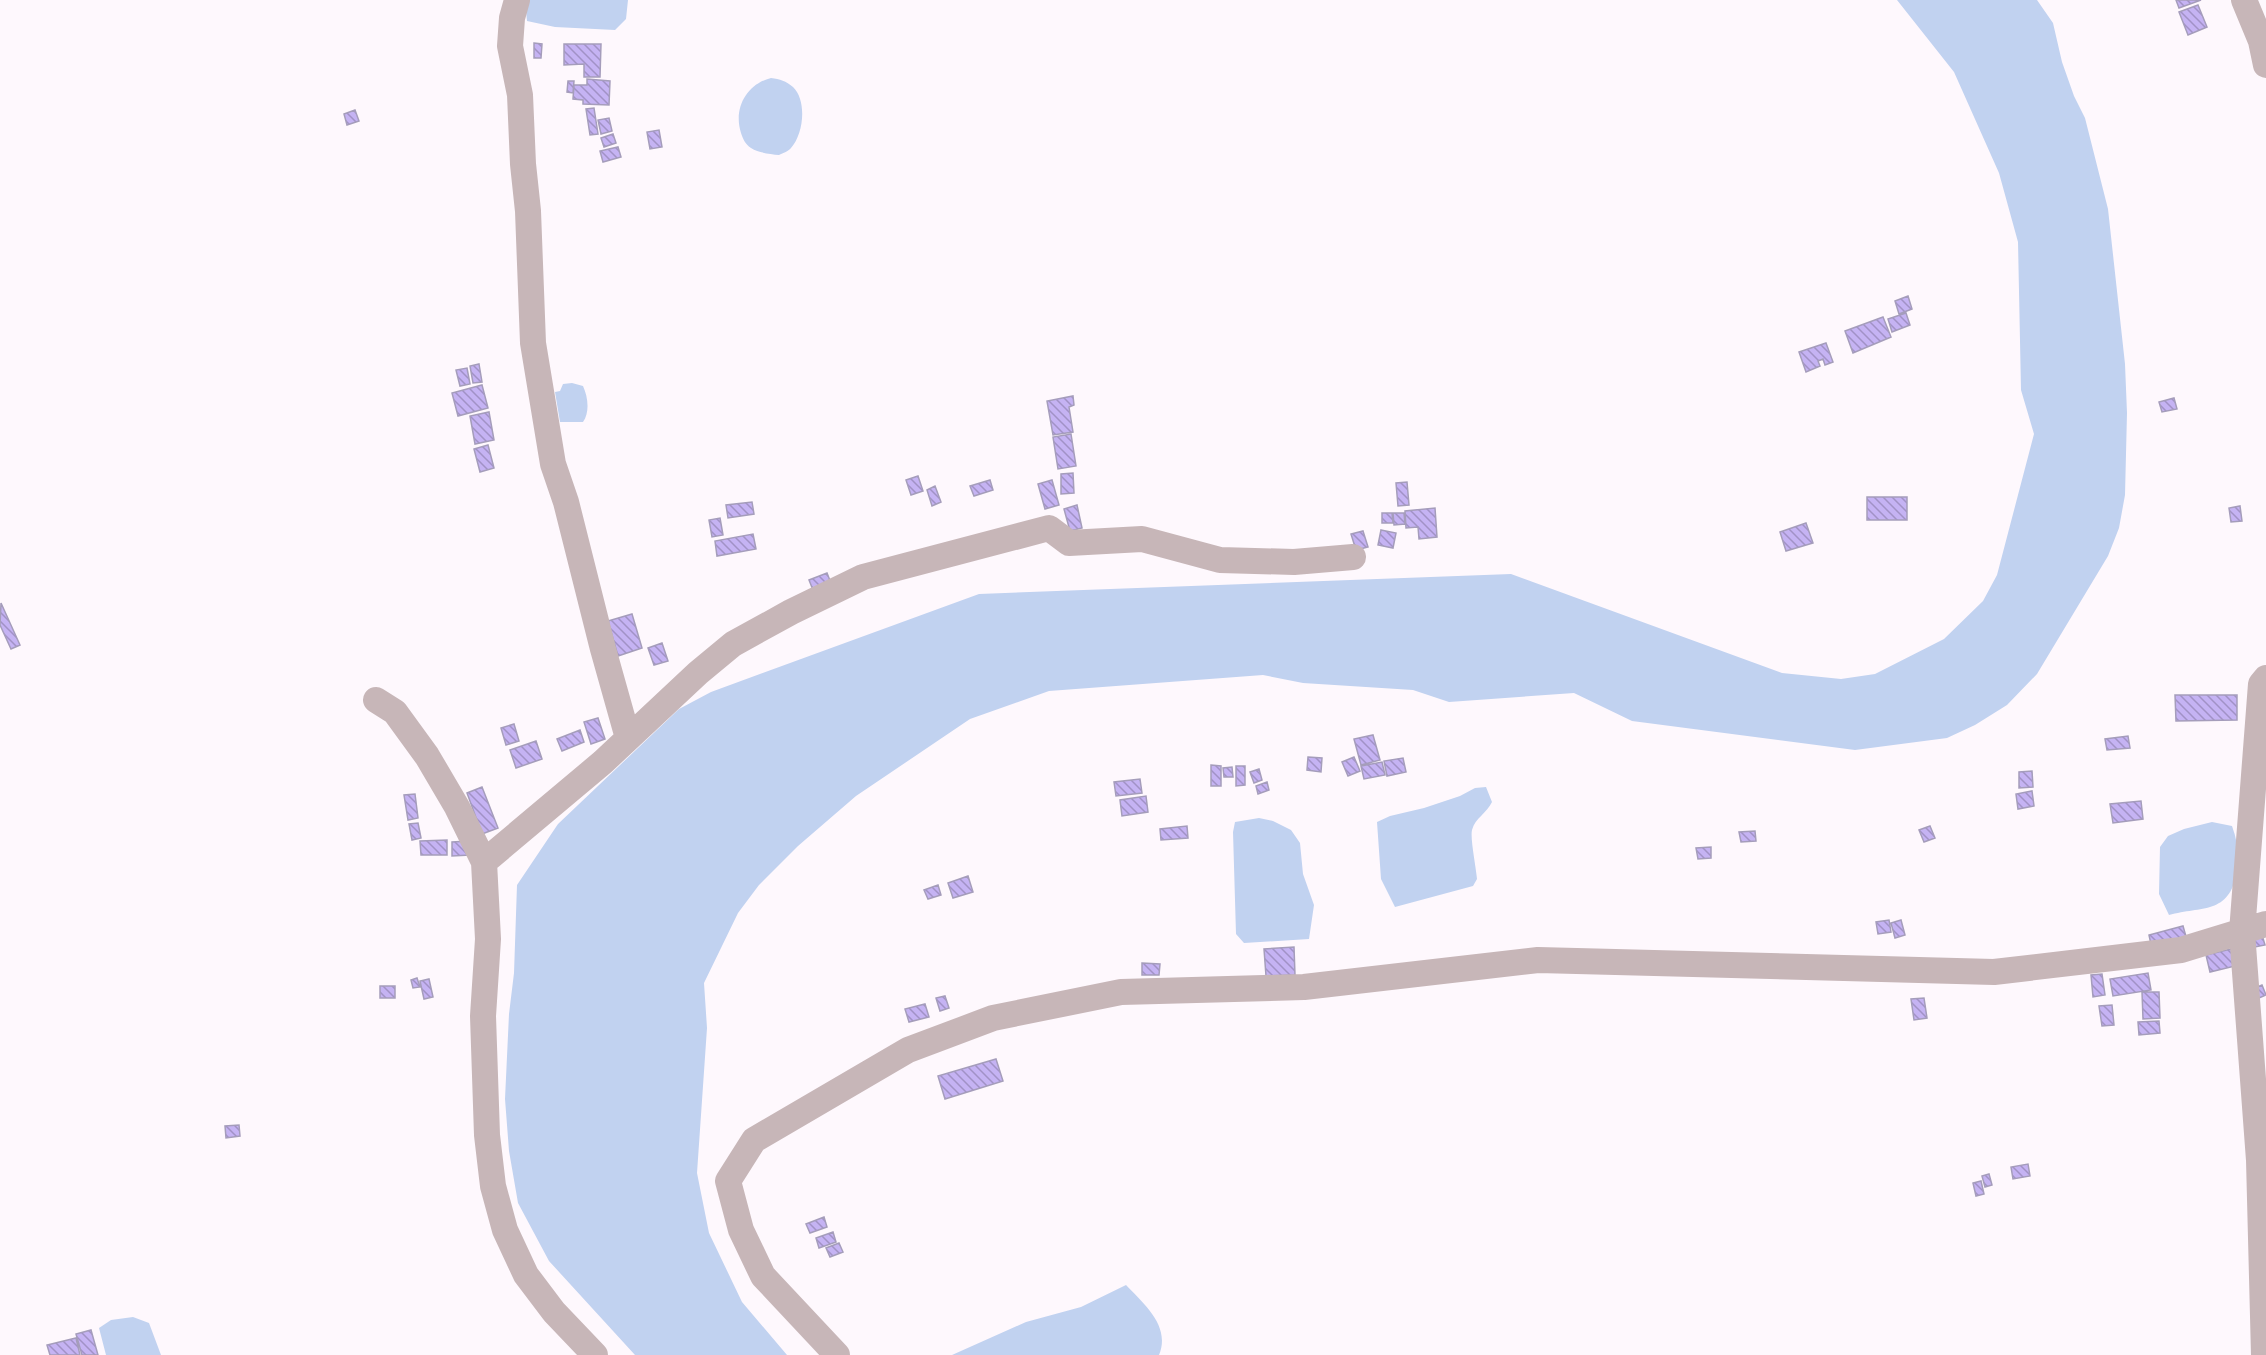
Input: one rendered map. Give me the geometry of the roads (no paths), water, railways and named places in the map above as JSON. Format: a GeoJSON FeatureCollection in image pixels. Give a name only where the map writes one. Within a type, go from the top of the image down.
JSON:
{"type":"FeatureCollection","features":[{"type":"Feature","properties":{"kind":"street"},"geometry":{"type":"LineString","coordinates":[[517,0],[512,18],[510,46],[520,95],[528,211],[533,343],[553,464],[566,502],[628,738]]}},
{"type":"Feature","properties":{"kind":"street"},"geometry":{"type":"LineString","coordinates":[[2244,0],[2261,41],[2266,65]]}},
{"type":"Feature","properties":{"kind":"street"},"geometry":{"type":"LineString","coordinates":[[484,862],[733,644],[791,612],[863,577],[1049,528],[1070,543],[1142,539],[1220,560],[1294,562],[1353,557]]}},
{"type":"Feature","properties":{"kind":"street"},"geometry":{"type":"LineString","coordinates":[[2264,1355],[2254,928],[2261,684],[2266,678]]}},
{"type":"Feature","properties":{"kind":"street"},"geometry":{"type":"LineString","coordinates":[[376,700],[395,712],[427,756],[457,807],[484,862],[488,939],[483,1016],[488,1135],[493,1186],[505,1230],[526,1275],[554,1312],[595,1355]]}},
{"type":"Feature","properties":{"kind":"street"},"geometry":{"type":"LineString","coordinates":[[837,1355],[763,1276],[741,1230],[728,1181],[754,1140],[908,1050],[993,1018],[1121,992],[1304,987],[1538,960],[1994,972],[2181,950],[2254,928]]}},
{"type":"Feature","properties":{"kind":"water"},"geometry":{"type":"Polygon","coordinates":[[[525,0],[628,0],[626,19],[615,30],[555,27],[527,21],[525,0]]]}},
{"type":"Feature","properties":{"kind":"water"},"geometry":{"type":"Polygon","coordinates":[[[1897,0],[2037,0],[2053,23],[2062,62],[2074,96],[2085,118],[2108,209],[2125,364],[2127,413],[2125,495],[2119,528],[2108,556],[2037,674],[2007,705],[1975,725],[1947,738],[1855,750],[1632,721],[1574,693],[1449,702],[1413,690],[1303,683],[1263,675],[1049,691],[970,719],[856,796],[798,846],[759,885],[738,913],[704,983],[707,1028],[697,1173],[709,1233],[742,1302],[787,1355],[635,1355],[549,1261],[518,1203],[509,1151],[505,1099],[509,1014],[514,973],[517,885],[558,824],[679,709],[711,692],[979,594],[1511,574],[1782,673],[1841,679],[1875,674],[1944,639],[1983,601],[1997,575],[2034,434],[2021,390],[2018,242],[1999,173],[1954,72],[1897,0]]]}},
{"type":"Feature","properties":{"kind":"water"},"geometry":{"type":"Polygon","coordinates":[[[771,78],[788,83],[793,87],[802,108],[799,134],[789,150],[779,155],[754,150],[746,143],[739,124],[744,98],[755,86],[771,78]]]}},
{"type":"Feature","properties":{"kind":"water"},"geometry":{"type":"Polygon","coordinates":[[[572,383],[583,386],[587,400],[587,414],[583,422],[560,422],[555,392],[560,391],[563,384],[572,383]]]}},
{"type":"Feature","properties":{"kind":"water"},"geometry":{"type":"Polygon","coordinates":[[[1486,787],[1492,802],[1472,830],[1477,879],[1473,886],[1395,907],[1381,879],[1377,822],[1390,816],[1460,796],[1475,788],[1486,787]]]}},
{"type":"Feature","properties":{"kind":"water"},"geometry":{"type":"Polygon","coordinates":[[[1259,818],[1273,821],[1291,830],[1300,843],[1303,874],[1314,905],[1309,939],[1244,943],[1236,934],[1233,832],[1235,822],[1259,818]]]}},
{"type":"Feature","properties":{"kind":"water"},"geometry":{"type":"Polygon","coordinates":[[[2212,822],[2232,826],[2234,832],[2238,860],[2233,886],[2228,896],[2221,902],[2203,909],[2169,915],[2159,894],[2160,847],[2168,836],[2184,829],[2212,822]]]}},
{"type":"Feature","properties":{"kind":"water"},"geometry":{"type":"Polygon","coordinates":[[[1126,1285],[1148,1308],[1159,1325],[1162,1344],[1159,1355],[952,1355],[1026,1322],[1081,1307],[1126,1285]]]}},
{"type":"Feature","properties":{"kind":"water"},"geometry":{"type":"Polygon","coordinates":[[[133,1317],[149,1323],[161,1355],[106,1355],[99,1328],[111,1320],[133,1317]]]}}]}
